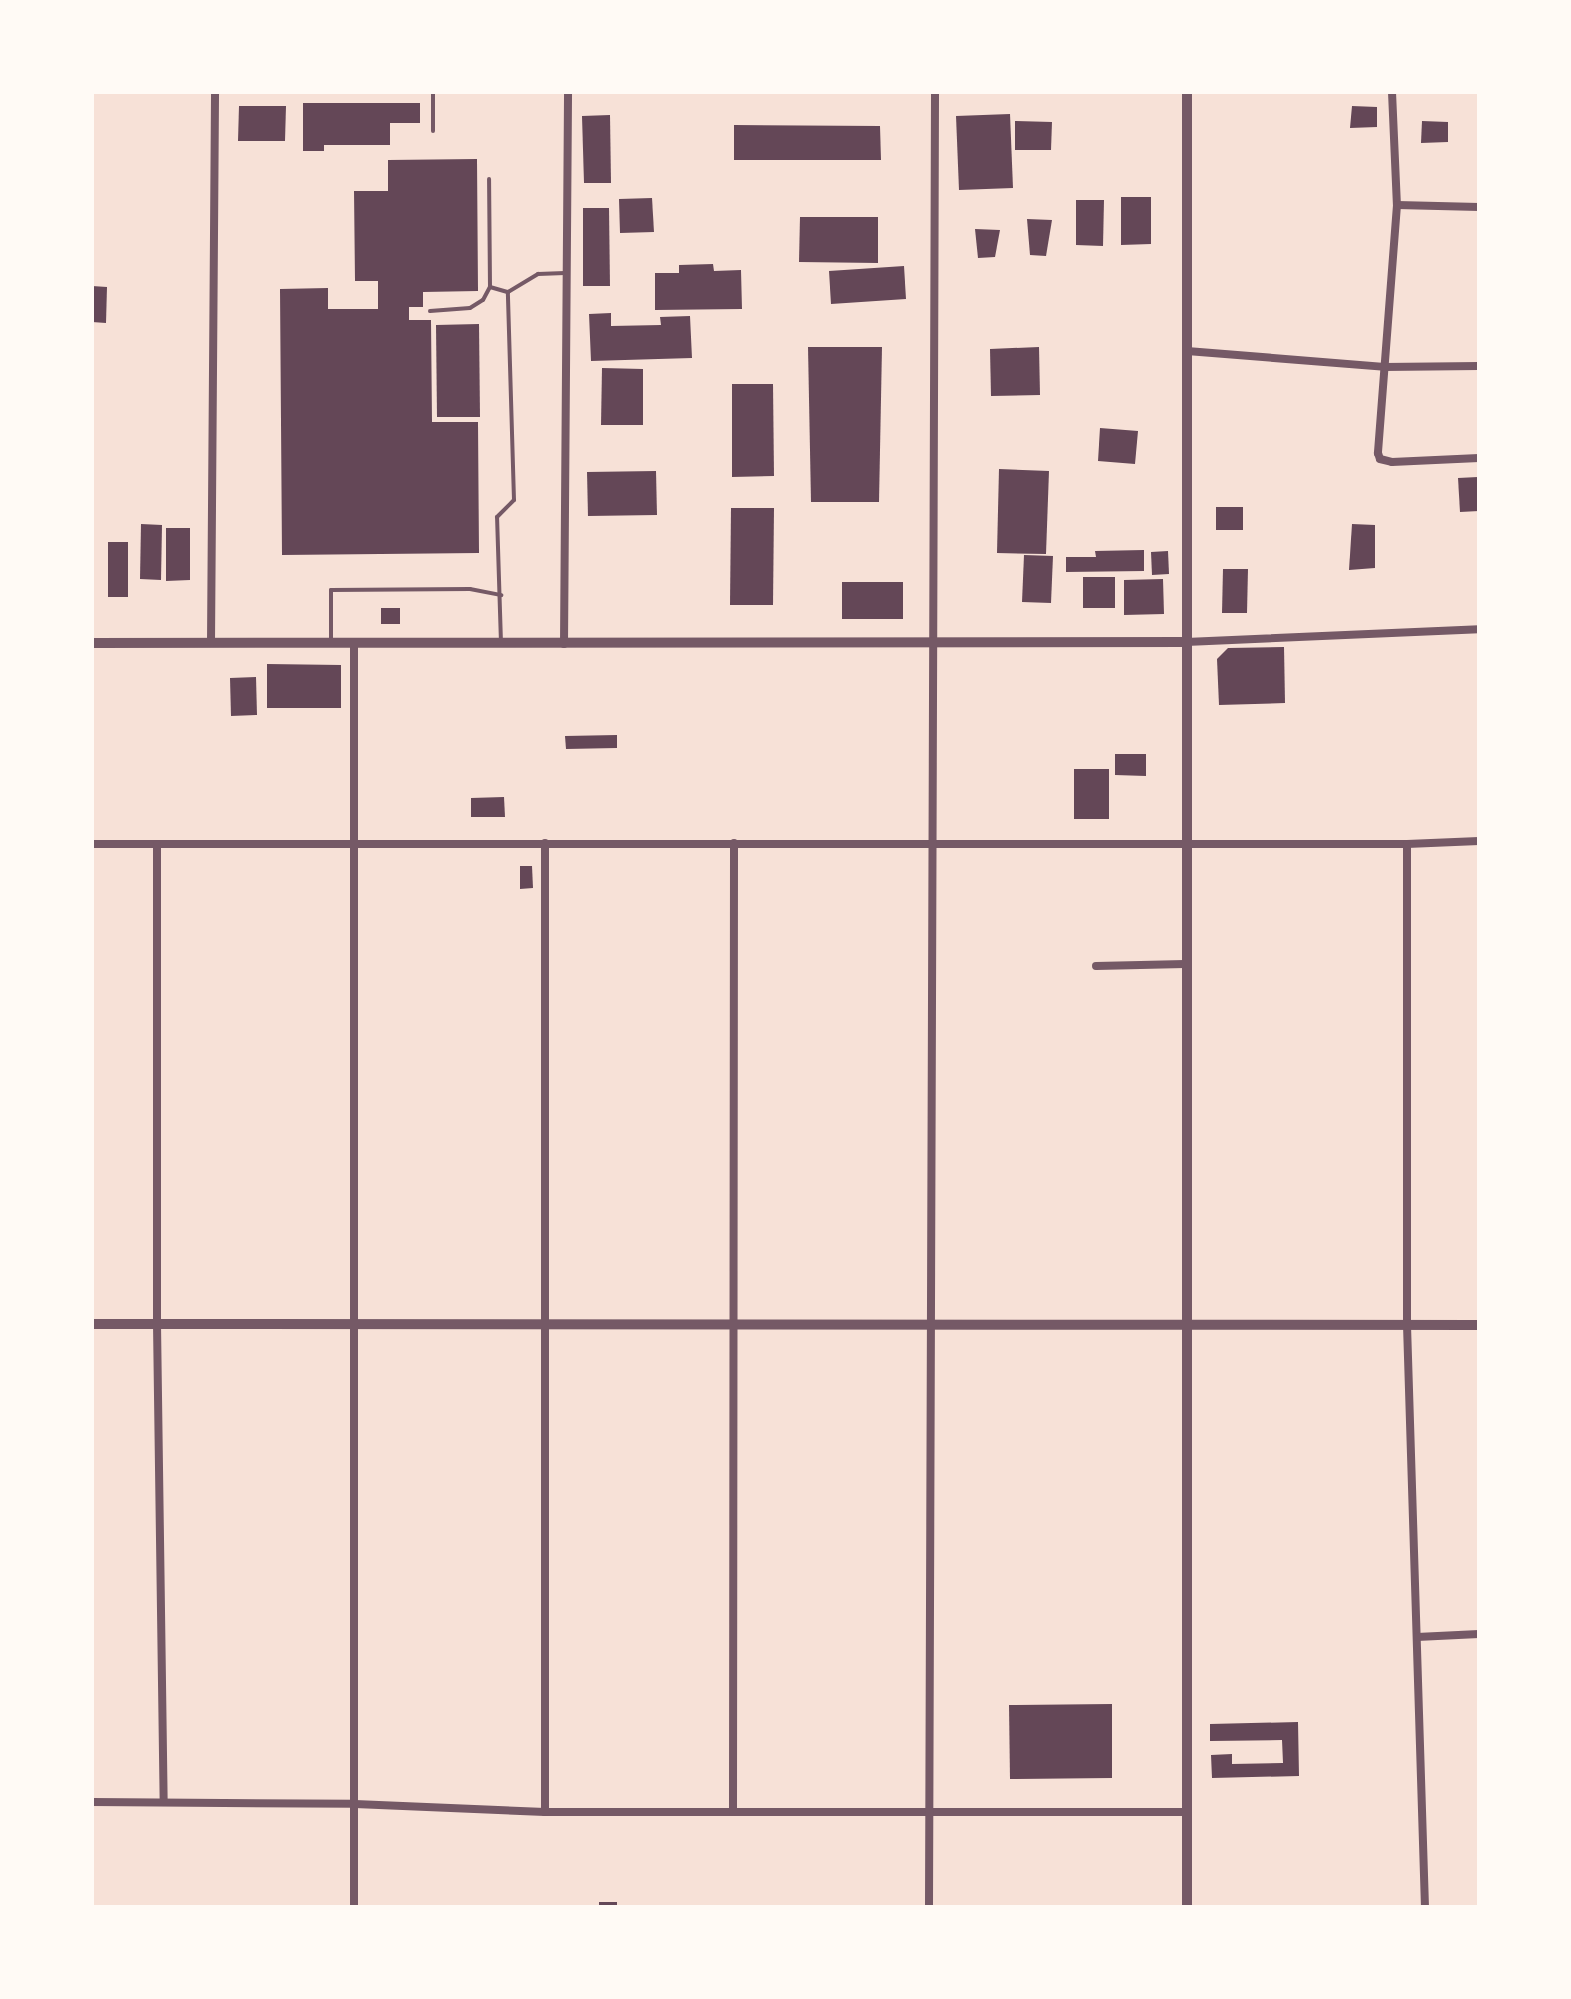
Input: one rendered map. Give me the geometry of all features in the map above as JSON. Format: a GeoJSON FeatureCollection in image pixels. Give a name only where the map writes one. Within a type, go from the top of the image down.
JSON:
{"type":"FeatureCollection","features":[{"type":"Feature","properties":{"kind":"street"},"geometry":{"type":"LineString","coordinates":[[211,643],[215,92]]}},
{"type":"Feature","properties":{"kind":"street"},"geometry":{"type":"LineString","coordinates":[[564,644],[568,92]]}},
{"type":"Feature","properties":{"kind":"street"},"geometry":{"type":"LineString","coordinates":[[929,1907],[935,92]]}},
{"type":"Feature","properties":{"kind":"street"},"geometry":{"type":"LineString","coordinates":[[1187,92],[1187,1907]]}},
{"type":"Feature","properties":{"kind":"street"},"geometry":{"type":"LineString","coordinates":[[1392,92],[1397,205],[1377,448],[1380,459],[1392,462],[1479,458]]}},
{"type":"Feature","properties":{"kind":"street"},"geometry":{"type":"LineString","coordinates":[[1397,205],[1479,207]]}},
{"type":"Feature","properties":{"kind":"street"},"geometry":{"type":"LineString","coordinates":[[1187,351],[1384,367],[1479,366]]}},
{"type":"Feature","properties":{"kind":"street"},"geometry":{"type":"LineString","coordinates":[[92,643],[934,645],[1186,642],[1479,629]]}},
{"type":"Feature","properties":{"kind":"street"},"geometry":{"type":"LineString","coordinates":[[354,644],[354,1907]]}},
{"type":"Feature","properties":{"kind":"street"},"geometry":{"type":"LineString","coordinates":[[92,844],[1185,845],[1479,841]]}},
{"type":"Feature","properties":{"kind":"street"},"geometry":{"type":"LineString","coordinates":[[545,843],[545,1812]]}},
{"type":"Feature","properties":{"kind":"street"},"geometry":{"type":"LineString","coordinates":[[733,1812],[734,843]]}},
{"type":"Feature","properties":{"kind":"street"},"geometry":{"type":"LineString","coordinates":[[157,844],[157,1324],[164,1801]]}},
{"type":"Feature","properties":{"kind":"street"},"geometry":{"type":"LineString","coordinates":[[1407,844],[1407,1325],[1425,1907]]}},
{"type":"Feature","properties":{"kind":"street"},"geometry":{"type":"LineString","coordinates":[[1096,966],[1185,964]]}},
{"type":"Feature","properties":{"kind":"street"},"geometry":{"type":"LineString","coordinates":[[92,1324],[1479,1325]]}},
{"type":"Feature","properties":{"kind":"street"},"geometry":{"type":"LineString","coordinates":[[1417,1637],[1479,1634]]}},
{"type":"Feature","properties":{"kind":"street"},"geometry":{"type":"LineString","coordinates":[[92,1802],[355,1804],[545,1812],[1187,1812]]}},
{"type":"Feature","properties":{"kind":"lane"},"geometry":{"type":"LineString","coordinates":[[433,92],[433,131]]}},
{"type":"Feature","properties":{"kind":"lane"},"geometry":{"type":"LineString","coordinates":[[430,311],[470,308],[483,300],[490,287],[489,179]]}},
{"type":"Feature","properties":{"kind":"lane"},"geometry":{"type":"LineString","coordinates":[[490,287],[508,292],[538,274],[565,273]]}},
{"type":"Feature","properties":{"kind":"lane"},"geometry":{"type":"LineString","coordinates":[[502,645],[497,517],[514,500],[508,292]]}},
{"type":"Feature","properties":{"kind":"lane"},"geometry":{"type":"LineString","coordinates":[[331,644],[331,590],[470,589],[501,595]]}},
{"type":"Feature","properties":{"kind":"building"},"geometry":{"type":"Polygon","coordinates":[[[303,103],[420,103],[420,123],[390,123],[390,145],[324,145],[324,151],[303,151],[303,103]]]}},
{"type":"Feature","properties":{"kind":"building"},"geometry":{"type":"Polygon","coordinates":[[[239,106],[286,106],[285,141],[238,141],[239,106]]]}},
{"type":"Feature","properties":{"kind":"building"},"geometry":{"type":"Polygon","coordinates":[[[1352,106],[1377,107],[1377,127],[1350,128],[1352,106]]]}},
{"type":"Feature","properties":{"kind":"building"},"geometry":{"type":"Polygon","coordinates":[[[1010,114],[1013,188],[959,190],[956,116],[1010,114]]]}},
{"type":"Feature","properties":{"kind":"building"},"geometry":{"type":"Polygon","coordinates":[[[610,115],[611,183],[584,183],[582,116],[610,115]]]}},
{"type":"Feature","properties":{"kind":"building"},"geometry":{"type":"Polygon","coordinates":[[[1015,121],[1052,122],[1051,150],[1015,150],[1015,121]]]}},
{"type":"Feature","properties":{"kind":"building"},"geometry":{"type":"Polygon","coordinates":[[[1422,121],[1448,122],[1448,142],[1421,143],[1422,121]]]}},
{"type":"Feature","properties":{"kind":"building"},"geometry":{"type":"Polygon","coordinates":[[[734,125],[880,126],[881,160],[734,160],[734,125]]]}},
{"type":"Feature","properties":{"kind":"building"},"geometry":{"type":"Polygon","coordinates":[[[477,159],[478,291],[423,292],[423,307],[409,307],[409,320],[431,320],[432,422],[478,422],[479,553],[282,555],[280,289],[328,288],[328,309],[378,309],[378,281],[355,281],[354,191],[388,191],[388,160],[477,159]]]}},
{"type":"Feature","properties":{"kind":"building"},"geometry":{"type":"Polygon","coordinates":[[[1121,197],[1151,197],[1151,244],[1121,245],[1121,197]]]}},
{"type":"Feature","properties":{"kind":"building"},"geometry":{"type":"Polygon","coordinates":[[[652,198],[654,232],[620,233],[619,199],[652,198]]]}},
{"type":"Feature","properties":{"kind":"building"},"geometry":{"type":"Polygon","coordinates":[[[1076,200],[1104,200],[1103,246],[1076,245],[1076,200]]]}},
{"type":"Feature","properties":{"kind":"building"},"geometry":{"type":"Polygon","coordinates":[[[583,208],[609,208],[610,286],[583,286],[583,208]]]}},
{"type":"Feature","properties":{"kind":"building"},"geometry":{"type":"Polygon","coordinates":[[[800,217],[878,217],[878,263],[799,262],[800,217]]]}},
{"type":"Feature","properties":{"kind":"building"},"geometry":{"type":"Polygon","coordinates":[[[1027,219],[1052,220],[1046,256],[1030,255],[1027,219]]]}},
{"type":"Feature","properties":{"kind":"building"},"geometry":{"type":"Polygon","coordinates":[[[975,229],[1000,230],[995,257],[978,258],[975,229]]]}},
{"type":"Feature","properties":{"kind":"building"},"geometry":{"type":"Polygon","coordinates":[[[713,264],[714,271],[741,270],[742,309],[655,310],[655,273],[679,273],[679,265],[713,264]]]}},
{"type":"Feature","properties":{"kind":"building"},"geometry":{"type":"Polygon","coordinates":[[[904,266],[906,299],[831,304],[829,271],[904,266]]]}},
{"type":"Feature","properties":{"kind":"building"},"geometry":{"type":"Polygon","coordinates":[[[92,286],[107,287],[106,323],[92,322],[92,286]]]}},
{"type":"Feature","properties":{"kind":"building"},"geometry":{"type":"Polygon","coordinates":[[[611,313],[611,326],[661,325],[660,317],[690,316],[692,358],[591,361],[589,314],[611,313]]]}},
{"type":"Feature","properties":{"kind":"building"},"geometry":{"type":"Polygon","coordinates":[[[479,324],[480,417],[437,417],[436,325],[479,324]]]}},
{"type":"Feature","properties":{"kind":"building"},"geometry":{"type":"Polygon","coordinates":[[[808,347],[882,347],[879,502],[811,502],[808,347]]]}},
{"type":"Feature","properties":{"kind":"building"},"geometry":{"type":"Polygon","coordinates":[[[1039,347],[1040,395],[991,396],[990,349],[1039,347]]]}},
{"type":"Feature","properties":{"kind":"building"},"geometry":{"type":"Polygon","coordinates":[[[602,368],[643,369],[643,425],[601,425],[602,368]]]}},
{"type":"Feature","properties":{"kind":"building"},"geometry":{"type":"Polygon","coordinates":[[[732,384],[773,384],[774,476],[732,477],[732,384]]]}},
{"type":"Feature","properties":{"kind":"building"},"geometry":{"type":"Polygon","coordinates":[[[1100,428],[1138,431],[1135,464],[1098,461],[1100,428]]]}},
{"type":"Feature","properties":{"kind":"building"},"geometry":{"type":"Polygon","coordinates":[[[999,469],[1049,471],[1046,554],[997,553],[999,469]]]}},
{"type":"Feature","properties":{"kind":"building"},"geometry":{"type":"Polygon","coordinates":[[[656,471],[657,515],[588,516],[587,472],[656,471]]]}},
{"type":"Feature","properties":{"kind":"building"},"geometry":{"type":"Polygon","coordinates":[[[1478,477],[1479,511],[1460,512],[1458,478],[1478,477]]]}},
{"type":"Feature","properties":{"kind":"building"},"geometry":{"type":"Polygon","coordinates":[[[1216,507],[1243,507],[1243,530],[1216,530],[1216,507]]]}},
{"type":"Feature","properties":{"kind":"building"},"geometry":{"type":"Polygon","coordinates":[[[731,508],[774,508],[773,605],[730,605],[731,508]]]}},
{"type":"Feature","properties":{"kind":"building"},"geometry":{"type":"Polygon","coordinates":[[[141,524],[162,525],[161,580],[140,579],[141,524]]]}},
{"type":"Feature","properties":{"kind":"building"},"geometry":{"type":"Polygon","coordinates":[[[1352,524],[1375,525],[1375,568],[1349,570],[1352,524]]]}},
{"type":"Feature","properties":{"kind":"building"},"geometry":{"type":"Polygon","coordinates":[[[166,528],[190,528],[190,580],[166,581],[166,528]]]}},
{"type":"Feature","properties":{"kind":"building"},"geometry":{"type":"Polygon","coordinates":[[[108,542],[128,542],[128,597],[108,597],[108,542]]]}},
{"type":"Feature","properties":{"kind":"building"},"geometry":{"type":"Polygon","coordinates":[[[1144,550],[1144,571],[1066,572],[1066,557],[1096,557],[1095,551],[1144,550]]]}},
{"type":"Feature","properties":{"kind":"building"},"geometry":{"type":"Polygon","coordinates":[[[1168,551],[1169,574],[1152,575],[1151,552],[1168,551]]]}},
{"type":"Feature","properties":{"kind":"building"},"geometry":{"type":"Polygon","coordinates":[[[1024,555],[1053,556],[1051,603],[1022,602],[1024,555]]]}},
{"type":"Feature","properties":{"kind":"building"},"geometry":{"type":"Polygon","coordinates":[[[1223,569],[1248,569],[1247,613],[1222,613],[1223,569]]]}},
{"type":"Feature","properties":{"kind":"building"},"geometry":{"type":"Polygon","coordinates":[[[1083,577],[1115,577],[1115,608],[1083,608],[1083,577]]]}},
{"type":"Feature","properties":{"kind":"building"},"geometry":{"type":"Polygon","coordinates":[[[1163,579],[1164,614],[1124,615],[1124,580],[1163,579]]]}},
{"type":"Feature","properties":{"kind":"building"},"geometry":{"type":"Polygon","coordinates":[[[842,582],[903,582],[903,619],[842,619],[842,582]]]}},
{"type":"Feature","properties":{"kind":"building"},"geometry":{"type":"Polygon","coordinates":[[[381,608],[400,608],[400,624],[381,624],[381,608]]]}},
{"type":"Feature","properties":{"kind":"building"},"geometry":{"type":"Polygon","coordinates":[[[1284,647],[1285,703],[1219,705],[1217,659],[1228,648],[1284,647]]]}},
{"type":"Feature","properties":{"kind":"building"},"geometry":{"type":"Polygon","coordinates":[[[267,664],[341,665],[341,708],[267,708],[267,664]]]}},
{"type":"Feature","properties":{"kind":"building"},"geometry":{"type":"Polygon","coordinates":[[[256,677],[257,715],[231,716],[230,678],[256,677]]]}},
{"type":"Feature","properties":{"kind":"building"},"geometry":{"type":"Polygon","coordinates":[[[617,735],[617,748],[566,749],[565,736],[617,735]]]}},
{"type":"Feature","properties":{"kind":"building"},"geometry":{"type":"Polygon","coordinates":[[[1115,754],[1146,754],[1146,776],[1115,775],[1115,754]]]}},
{"type":"Feature","properties":{"kind":"building"},"geometry":{"type":"Polygon","coordinates":[[[1074,769],[1109,769],[1109,819],[1074,819],[1074,769]]]}},
{"type":"Feature","properties":{"kind":"building"},"geometry":{"type":"Polygon","coordinates":[[[504,797],[505,817],[471,817],[471,798],[504,797]]]}},
{"type":"Feature","properties":{"kind":"building"},"geometry":{"type":"Polygon","coordinates":[[[520,866],[532,866],[533,888],[520,889],[520,866]]]}},
{"type":"Feature","properties":{"kind":"building"},"geometry":{"type":"Polygon","coordinates":[[[1112,1704],[1112,1778],[1010,1779],[1009,1705],[1112,1704]]]}},
{"type":"Feature","properties":{"kind":"building"},"geometry":{"type":"Polygon","coordinates":[[[1298,1722],[1299,1776],[1212,1778],[1211,1755],[1232,1754],[1232,1764],[1283,1763],[1282,1740],[1210,1741],[1210,1724],[1298,1722]]]}},
{"type":"Feature","properties":{"kind":"building"},"geometry":{"type":"Polygon","coordinates":[[[599,1902],[617,1902],[617,1907],[599,1907],[599,1902]]]}}]}
